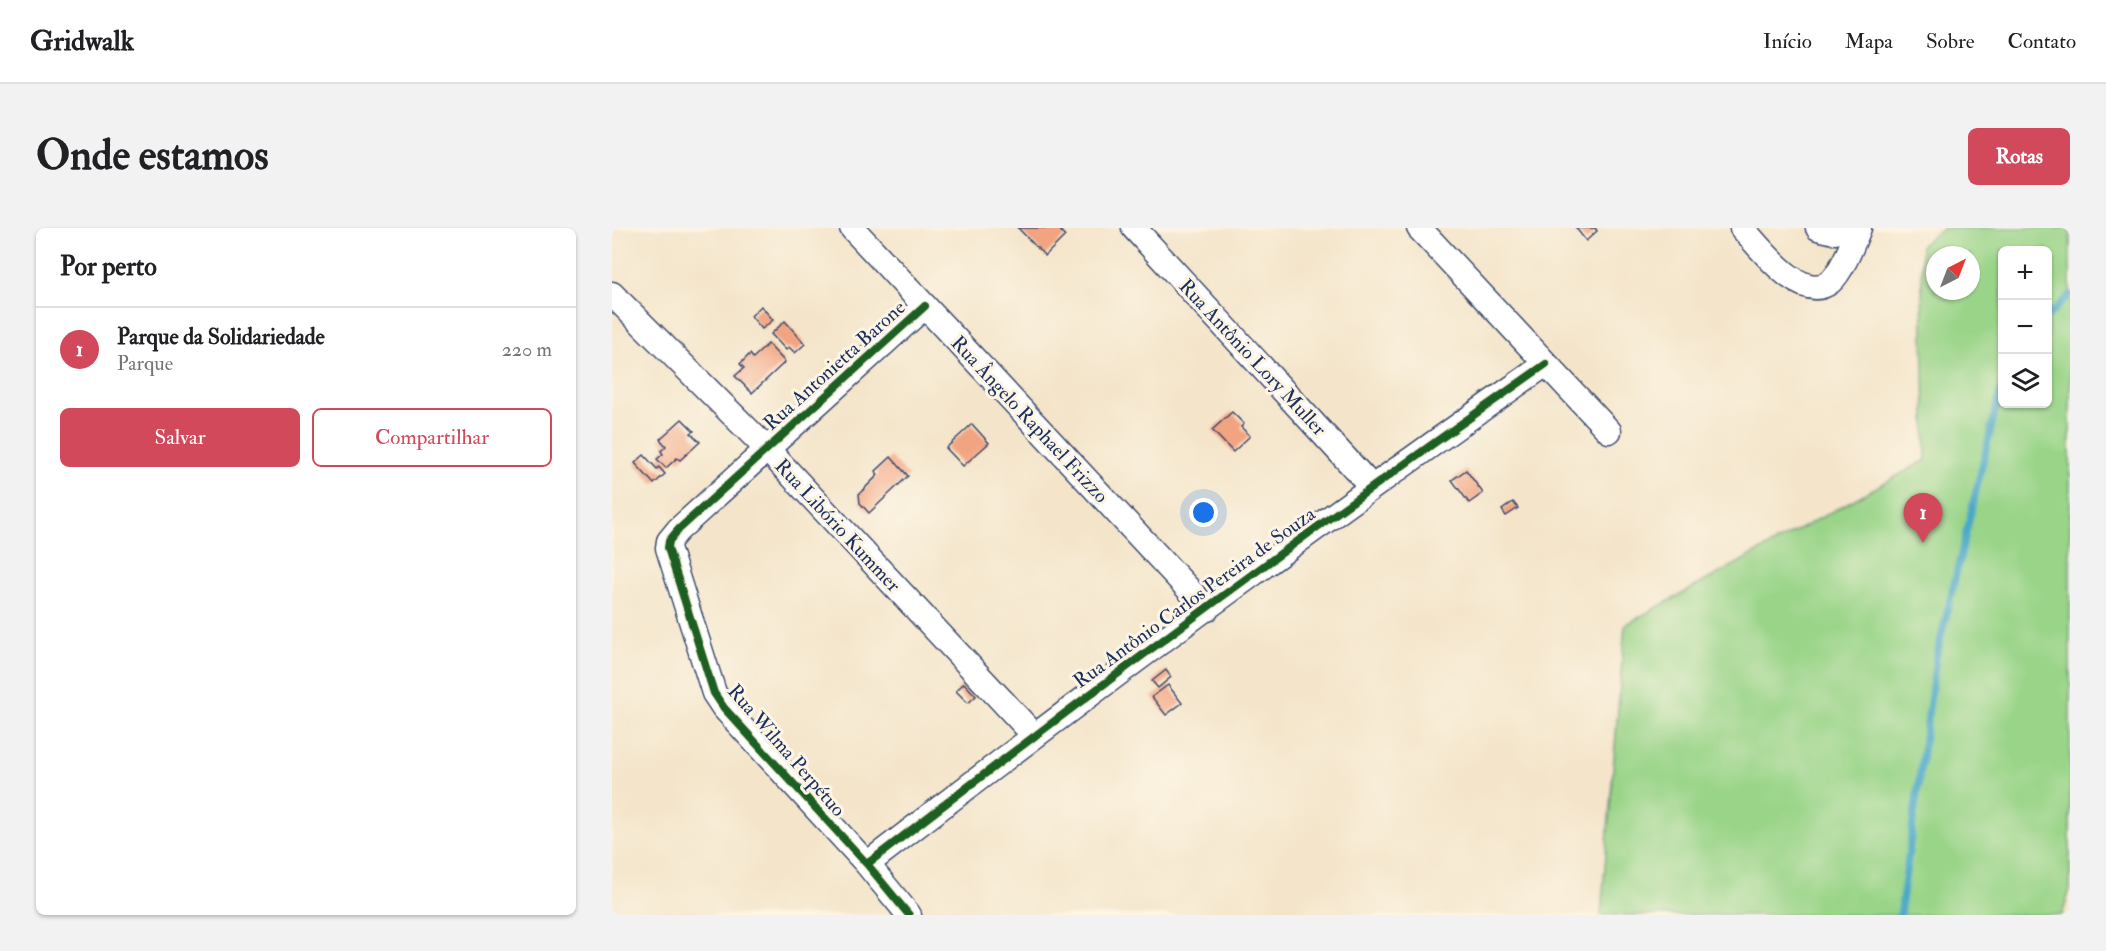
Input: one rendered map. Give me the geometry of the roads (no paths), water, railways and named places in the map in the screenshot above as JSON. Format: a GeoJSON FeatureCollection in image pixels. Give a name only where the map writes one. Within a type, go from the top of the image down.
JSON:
{"type":"FeatureCollection","features":[{"type":"Feature","properties":{"kind":"street","name":"Rua Ângelo Raphael Frizzo"},"geometry":{"type":"LineString","coordinates":[[852,228],[1207,609]]}},
{"type":"Feature","properties":{"kind":"street","name":"Rua Antônio Lory Muller"},"geometry":{"type":"LineString","coordinates":[[1134,228],[1371,486]]}},
{"type":"Feature","properties":{"kind":"street"},"geometry":{"type":"LineString","coordinates":[[1742,228],[1787,276],[1802,284],[1816,287],[1830,282],[1845,258],[1859,228]]}},
{"type":"Feature","properties":{"kind":"street"},"geometry":{"type":"LineString","coordinates":[[1818,228],[1835,232],[1846,228]]}},
{"type":"Feature","properties":{"kind":"street"},"geometry":{"type":"LineString","coordinates":[[1430,232],[1546,364],[1609,431]]}},
{"type":"Feature","properties":{"kind":"street","name":"Rua Libório Kummer"},"geometry":{"type":"LineString","coordinates":[[612,294],[766,448],[1034,735]]}},
{"type":"Feature","properties":{"kind":"street","name":"Rua Antonietta Barone"},"geometry":{"type":"LineString","coordinates":[[766,448],[925,306]]}},
{"type":"Feature","properties":{"kind":"street","name":"Rua Antônio Carlos Pereira de Souza"},"geometry":{"type":"LineString","coordinates":[[867,864],[1034,735],[1371,486],[1546,364]]}},
{"type":"Feature","properties":{"kind":"street","name":"Rua Wilma Perpétuo"},"geometry":{"type":"LineString","coordinates":[[766,448],[678,530],[669,541],[668,548],[714,693],[723,708],[867,864],[909,915]]}},
{"type":"Feature","properties":{"kind":"waterway"},"geometry":{"type":"LineString","coordinates":[[2052,312],[2070,295]]}},
{"type":"Feature","properties":{"kind":"waterway"},"geometry":{"type":"LineString","coordinates":[[1900,915],[1936,658],[1998,400]]}},
{"type":"Feature","properties":{"kind":"place","name":"Parque da Solidariedade"},"geometry":{"type":"Point","coordinates":[1923,543]}}]}
